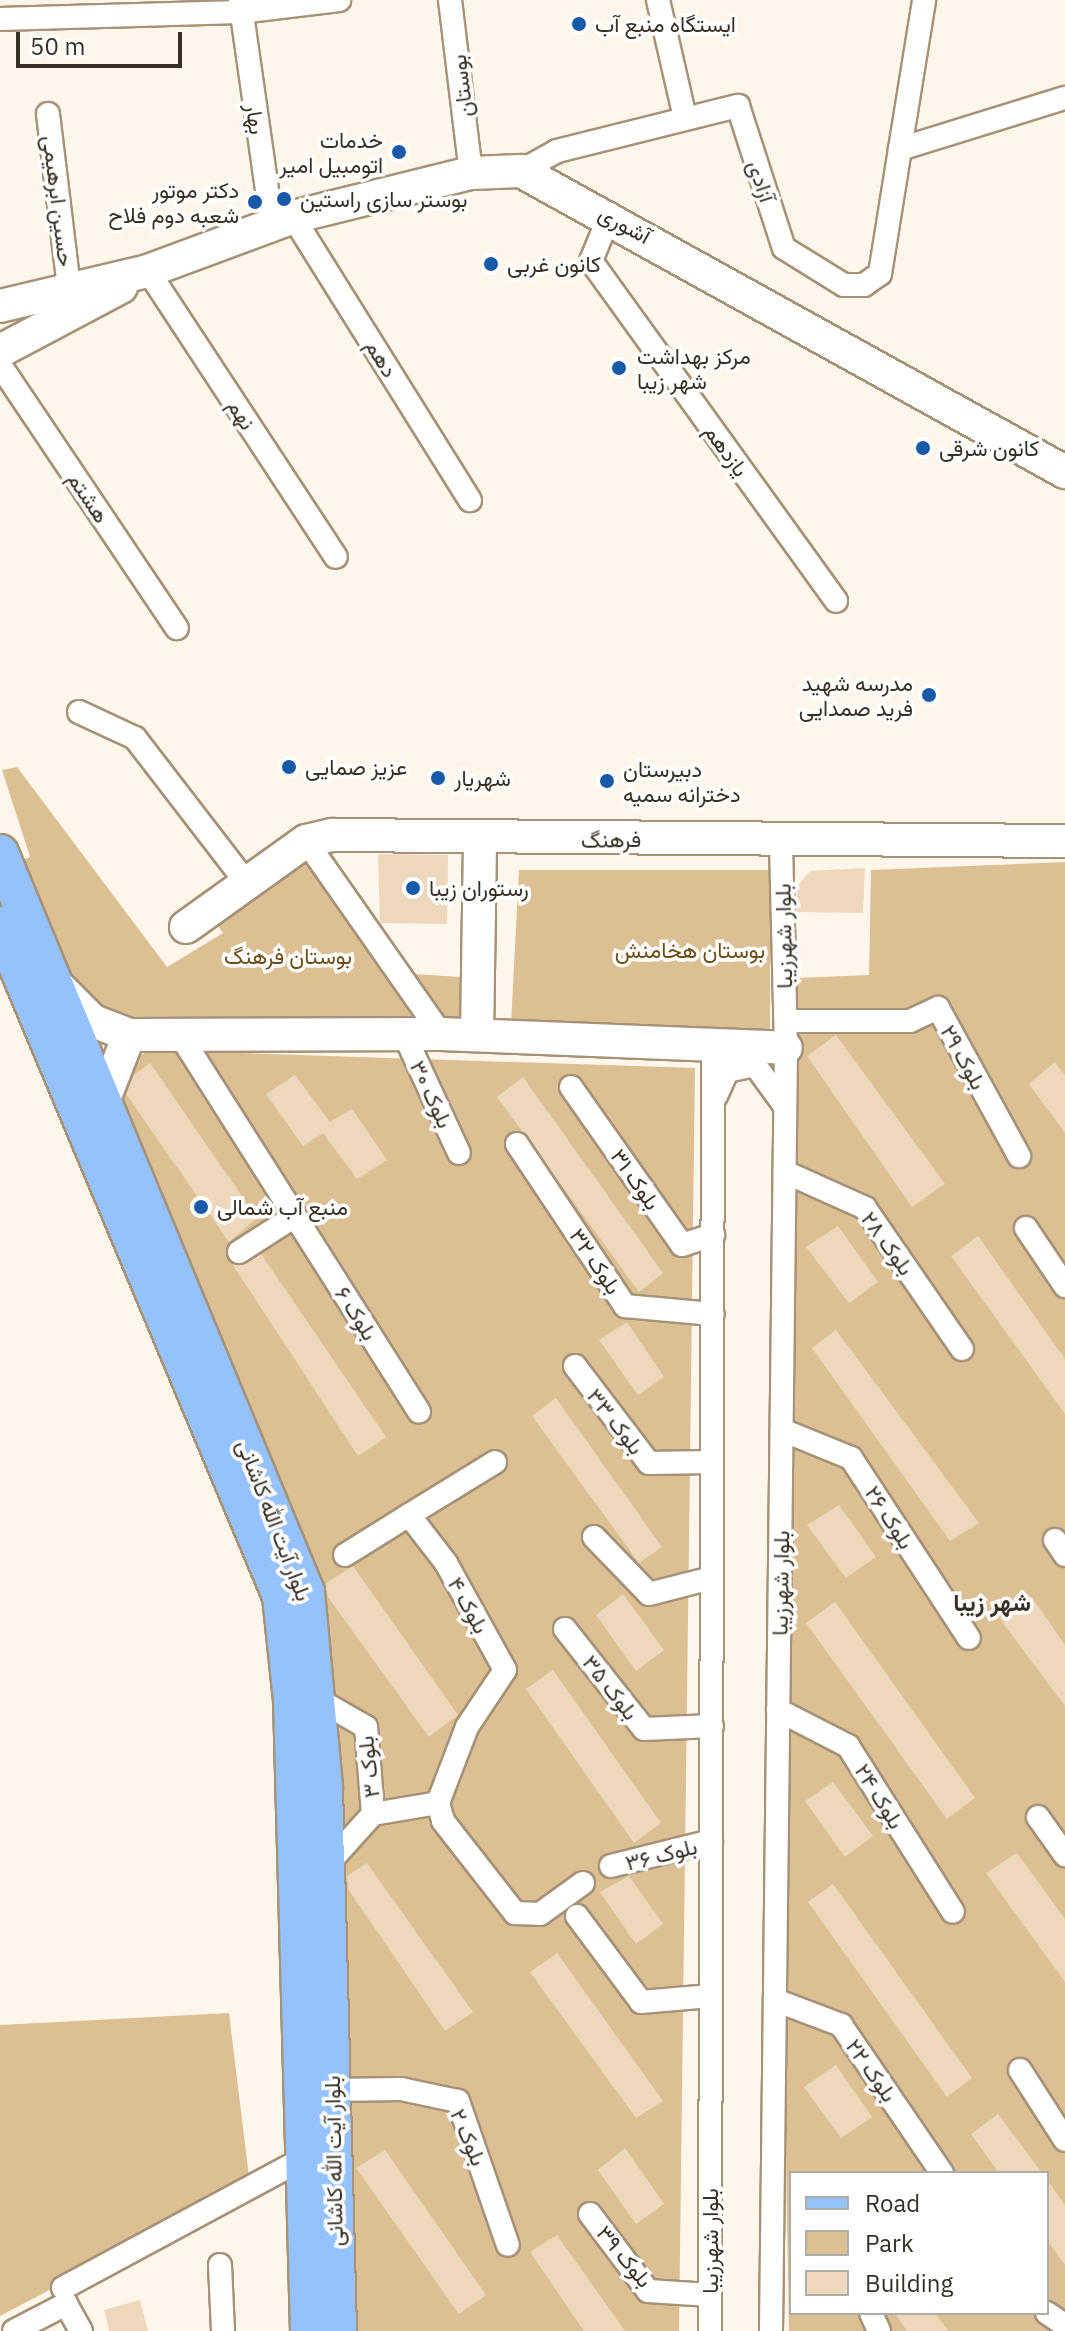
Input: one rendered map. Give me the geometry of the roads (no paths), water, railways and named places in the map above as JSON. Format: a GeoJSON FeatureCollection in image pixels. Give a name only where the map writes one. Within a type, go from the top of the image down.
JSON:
{"type":"FeatureCollection","features":[{"type":"Feature","properties":{"kind":"main road","name":"بلوار آیت الله کاشانی"},"geometry":{"type":"LineString","coordinates":[[0,853],[306,1592],[317,1699],[326,1866],[338,2331]]}},
{"type":"Feature","properties":{"kind":"main road","name":"بلوار آیت الله کاشانی"},"geometry":{"type":"LineString","coordinates":[[0,925],[281,1596],[292,1700],[309,2331]]}},
{"type":"Feature","properties":{"kind":"street"},"geometry":{"type":"LineString","coordinates":[[0,19],[339,0]]}},
{"type":"Feature","properties":{"kind":"street","name":"بوستان"},"geometry":{"type":"LineString","coordinates":[[450,0],[471,173]]}},
{"type":"Feature","properties":{"kind":"street"},"geometry":{"type":"LineString","coordinates":[[658,0],[685,118]]}},
{"type":"Feature","properties":{"kind":"street","name":"آزادی"},"geometry":{"type":"LineString","coordinates":[[521,171],[557,151],[738,106],[784,248],[844,285],[864,285],[880,274],[924,0]]}},
{"type":"Feature","properties":{"kind":"street","name":"بهار"},"geometry":{"type":"LineString","coordinates":[[240,6],[283,222]]}},
{"type":"Feature","properties":{"kind":"street"},"geometry":{"type":"LineString","coordinates":[[900,149],[1065,98]]}},
{"type":"Feature","properties":{"kind":"street","name":"حسین ابرهیمی"},"geometry":{"type":"LineString","coordinates":[[48,114],[69,288]]}},
{"type":"Feature","properties":{"kind":"street","name":"آشوری"},"geometry":{"type":"LineString","coordinates":[[148,271],[283,222],[471,173],[521,171],[610,214],[1065,472]]}},
{"type":"Feature","properties":{"kind":"street","name":"یازدهم"},"geometry":{"type":"LineString","coordinates":[[610,214],[591,261],[836,601]]}},
{"type":"Feature","properties":{"kind":"street","name":"دهم"},"geometry":{"type":"LineString","coordinates":[[283,222],[470,500]]}},
{"type":"Feature","properties":{"kind":"street"},"geometry":{"type":"LineString","coordinates":[[0,306],[148,271]]}},
{"type":"Feature","properties":{"kind":"street"},"geometry":{"type":"LineString","coordinates":[[0,351],[148,271]]}},
{"type":"Feature","properties":{"kind":"street","name":"نهم"},"geometry":{"type":"LineString","coordinates":[[148,271],[336,557]]}},
{"type":"Feature","properties":{"kind":"street","name":"هشتم"},"geometry":{"type":"LineString","coordinates":[[0,365],[177,628]]}},
{"type":"Feature","properties":{"kind":"street"},"geometry":{"type":"LineString","coordinates":[[79,712],[135,738],[245,881]]}},
{"type":"Feature","properties":{"kind":"street","name":"فرهنگ"},"geometry":{"type":"LineString","coordinates":[[186,927],[245,881],[306,841],[333,835],[480,841],[781,836],[1065,841]]}},
{"type":"Feature","properties":{"kind":"street","name":"بلوار شهرزیبا"},"geometry":{"type":"LineString","coordinates":[[771,2331],[781,2257],[775,2000],[786,1108],[781,836]]}},
{"type":"Feature","properties":{"kind":"street"},"geometry":{"type":"LineString","coordinates":[[306,841],[441,1034]]}},
{"type":"Feature","properties":{"kind":"street"},"geometry":{"type":"LineString","coordinates":[[477,1035],[480,841]]}},
{"type":"Feature","properties":{"kind":"street"},"geometry":{"type":"LineString","coordinates":[[47,971],[71,1004],[129,1035],[441,1034],[713,1047],[786,1035]]}},
{"type":"Feature","properties":{"kind":"street","name":"بلوک ۲۹"},"geometry":{"type":"LineString","coordinates":[[786,1035],[910,1021],[938,1008],[1019,1156]]}},
{"type":"Feature","properties":{"kind":"street","name":"بلوک ۳۰"},"geometry":{"type":"LineString","coordinates":[[404,1034],[459,1153]]}},
{"type":"Feature","properties":{"kind":"street"},"geometry":{"type":"LineString","coordinates":[[103,1102],[129,1035]]}},
{"type":"Feature","properties":{"kind":"street","name":"بلوک ۶"},"geometry":{"type":"LineString","coordinates":[[180,1035],[419,1411]]}},
{"type":"Feature","properties":{"kind":"street","name":"بلوار شهرزیبا"},"geometry":{"type":"LineString","coordinates":[[710,2331],[713,1047]]}},
{"type":"Feature","properties":{"kind":"street"},"geometry":{"type":"LineString","coordinates":[[713,1105],[727,1071],[741,1063],[767,1075],[786,1108]]}},
{"type":"Feature","properties":{"kind":"street","name":"بلوک ۳۱"},"geometry":{"type":"LineString","coordinates":[[571,1087],[682,1245],[713,1235]]}},
{"type":"Feature","properties":{"kind":"street","name":"بلوک ۳۲"},"geometry":{"type":"LineString","coordinates":[[517,1144],[625,1306],[713,1314]]}},
{"type":"Feature","properties":{"kind":"street","name":"بلوک ۲۸"},"geometry":{"type":"LineString","coordinates":[[785,1172],[865,1208],[962,1349]]}},
{"type":"Feature","properties":{"kind":"street"},"geometry":{"type":"LineString","coordinates":[[239,1252],[295,1216]]}},
{"type":"Feature","properties":{"kind":"street"},"geometry":{"type":"LineString","coordinates":[[1026,1228],[1065,1286]]}},
{"type":"Feature","properties":{"kind":"street","name":"بلوک ۳۳"},"geometry":{"type":"LineString","coordinates":[[575,1366],[649,1463],[712,1462]]}},
{"type":"Feature","properties":{"kind":"street","name":"بلوک ۲۶"},"geometry":{"type":"LineString","coordinates":[[782,1430],[851,1458],[969,1638]]}},
{"type":"Feature","properties":{"kind":"street"},"geometry":{"type":"LineString","coordinates":[[345,1555],[495,1462]]}},
{"type":"Feature","properties":{"kind":"street","name":"بلوک ۴"},"geometry":{"type":"LineString","coordinates":[[409,1515],[446,1563],[505,1670],[486,1699],[438,1803]]}},
{"type":"Feature","properties":{"kind":"street"},"geometry":{"type":"LineString","coordinates":[[594,1537],[649,1594],[712,1578]]}},
{"type":"Feature","properties":{"kind":"street","name":"بلوک ۳۵"},"geometry":{"type":"LineString","coordinates":[[565,1629],[644,1729],[712,1726]]}},
{"type":"Feature","properties":{"kind":"street","name":"بلوک ۳"},"geometry":{"type":"LineString","coordinates":[[317,1699],[366,1727],[373,1814]]}},
{"type":"Feature","properties":{"kind":"street","name":"بلوک ۲۴"},"geometry":{"type":"LineString","coordinates":[[778,1710],[848,1746],[953,1912]]}},
{"type":"Feature","properties":{"kind":"street"},"geometry":{"type":"LineString","coordinates":[[438,1803],[443,1821],[515,1913],[540,1914],[583,1883]]}},
{"type":"Feature","properties":{"kind":"street","name":"بلوک ۳"},"geometry":{"type":"LineString","coordinates":[[326,1866],[373,1814],[438,1803]]}},
{"type":"Feature","properties":{"kind":"street"},"geometry":{"type":"LineString","coordinates":[[1038,1817],[1065,1855]]}},
{"type":"Feature","properties":{"kind":"street","name":"بلوک ۳۶"},"geometry":{"type":"LineString","coordinates":[[611,1866],[711,1841]]}},
{"type":"Feature","properties":{"kind":"street"},"geometry":{"type":"LineString","coordinates":[[577,1916],[641,2002],[711,1996]]}},
{"type":"Feature","properties":{"kind":"street","name":"بلوک ۲۲"},"geometry":{"type":"LineString","coordinates":[[775,2000],[841,2025],[941,2171]]}},
{"type":"Feature","properties":{"kind":"street"},"geometry":{"type":"LineString","coordinates":[[1020,2070],[1065,2140]]}},
{"type":"Feature","properties":{"kind":"street","name":"بلوک ۲"},"geometry":{"type":"LineString","coordinates":[[331,2090],[401,2089],[458,2101],[508,2245]]}},
{"type":"Feature","properties":{"kind":"street"},"geometry":{"type":"LineString","coordinates":[[63,2288],[304,2158]]}},
{"type":"Feature","properties":{"kind":"street","name":"بلوک ۳۹"},"geometry":{"type":"LineString","coordinates":[[590,2214],[648,2291],[710,2295]]}},
{"type":"Feature","properties":{"kind":"street"},"geometry":{"type":"LineString","coordinates":[[220,2265],[223,2331]]}},
{"type":"Feature","properties":{"kind":"street"},"geometry":{"type":"LineString","coordinates":[[14,2331],[66,2304],[81,2331]]}},
{"type":"Feature","properties":{"kind":"place","name":"ایستگاه منبع آب"},"geometry":{"type":"Point","coordinates":[579,24]}},
{"type":"Feature","properties":{"kind":"place","name":"خدمات اتومبیل امیر"},"geometry":{"type":"Point","coordinates":[399,152]}},
{"type":"Feature","properties":{"kind":"place","name":"بوستر سازی راستین"},"geometry":{"type":"Point","coordinates":[284,199]}},
{"type":"Feature","properties":{"kind":"place","name":"دکتر موتور شعبه دوم فلاح"},"geometry":{"type":"Point","coordinates":[255,202]}},
{"type":"Feature","properties":{"kind":"place","name":"کانون غربی"},"geometry":{"type":"Point","coordinates":[491,264]}},
{"type":"Feature","properties":{"kind":"place","name":"مرکز بهداشت شهر زیبا"},"geometry":{"type":"Point","coordinates":[619,368]}},
{"type":"Feature","properties":{"kind":"place","name":"کانون شرقی"},"geometry":{"type":"Point","coordinates":[923,448]}},
{"type":"Feature","properties":{"kind":"place","name":"مدرسه شهید فرید صمدایی"},"geometry":{"type":"Point","coordinates":[929,695]}},
{"type":"Feature","properties":{"kind":"place","name":"عزیز صمایی"},"geometry":{"type":"Point","coordinates":[289,767]}},
{"type":"Feature","properties":{"kind":"place","name":"شهریار"},"geometry":{"type":"Point","coordinates":[438,778]}},
{"type":"Feature","properties":{"kind":"place","name":"دبیرستان دخترانه سمیه"},"geometry":{"type":"Point","coordinates":[607,781]}},
{"type":"Feature","properties":{"kind":"place","name":"رستوران زیبا"},"geometry":{"type":"Point","coordinates":[413,888]}},
{"type":"Feature","properties":{"kind":"place","name":"منبع آب شمالی"},"geometry":{"type":"Point","coordinates":[201,1207]}},
{"type":"Feature","properties":{"kind":"district","name":"شهر زیبا"},"geometry":{"type":"Point","coordinates":[992,1603]}},
{"type":"Feature","properties":{"kind":"park label","name":"بوستان هخامنش"},"geometry":{"type":"Point","coordinates":[690,950]}},
{"type":"Feature","properties":{"kind":"park label","name":"بوستان فرهنگ"},"geometry":{"type":"Point","coordinates":[288,956]}}]}
